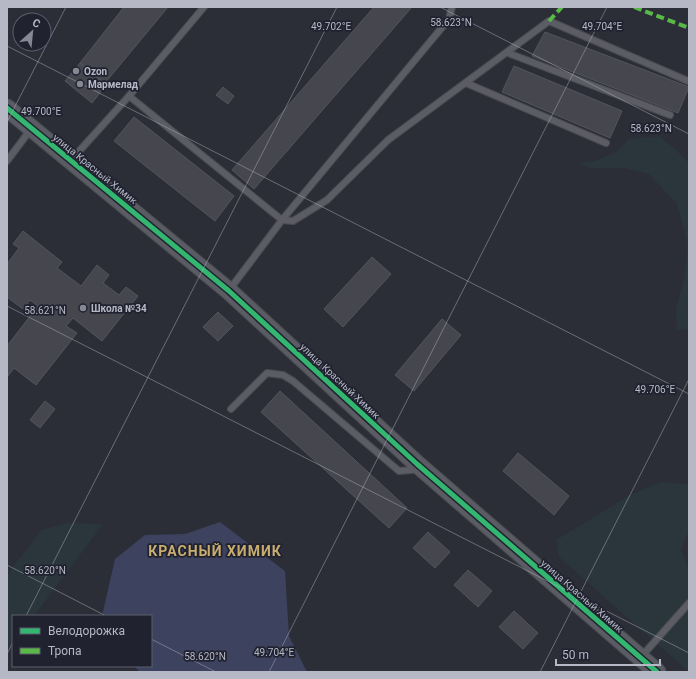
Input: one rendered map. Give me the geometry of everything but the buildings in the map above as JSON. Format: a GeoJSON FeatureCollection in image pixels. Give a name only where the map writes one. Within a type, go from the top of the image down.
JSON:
{"type":"FeatureCollection","features":[{"type":"Feature","properties":{"kind":"street","name":"улица Красный Химик"},"geometry":{"type":"LineString","coordinates":[[7,108],[230,291],[417,464],[657,672]]}},
{"type":"Feature","properties":{"kind":"lane"},"geometry":{"type":"LineString","coordinates":[[71,161],[129,96],[204,7]]}},
{"type":"Feature","properties":{"kind":"lane"},"geometry":{"type":"LineString","coordinates":[[230,291],[282,220],[449,19],[452,7]]}},
{"type":"Feature","properties":{"kind":"lane"},"geometry":{"type":"LineString","coordinates":[[129,96],[282,220],[293,221],[327,200],[388,140],[508,53],[549,21],[688,80]]}},
{"type":"Feature","properties":{"kind":"lane"},"geometry":{"type":"LineString","coordinates":[[508,53],[670,115]]}},
{"type":"Feature","properties":{"kind":"lane"},"geometry":{"type":"LineString","coordinates":[[466,83],[606,143]]}},
{"type":"Feature","properties":{"kind":"lane"},"geometry":{"type":"LineString","coordinates":[[7,161],[31,129]]}},
{"type":"Feature","properties":{"kind":"lane"},"geometry":{"type":"LineString","coordinates":[[231,409],[267,373],[283,375],[293,381],[399,471],[412,470],[417,464]]}},
{"type":"Feature","properties":{"kind":"lane"},"geometry":{"type":"LineString","coordinates":[[640,658],[689,603]]}},
{"type":"Feature","properties":{"kind":"shaded area"},"geometry":{"type":"Polygon","coordinates":[[[659,136],[689,163],[689,329],[677,330],[676,309],[685,275],[688,245],[677,204],[649,174],[624,168],[589,168],[579,163],[595,161],[616,152],[629,139],[659,136]]]}},
{"type":"Feature","properties":{"kind":"shaded area"},"geometry":{"type":"Polygon","coordinates":[[[661,482],[689,484],[689,530],[681,550],[689,571],[689,672],[559,557],[556,540],[632,494],[661,482]]]}},
{"type":"Feature","properties":{"kind":"shaded area"},"geometry":{"type":"Polygon","coordinates":[[[68,523],[103,524],[35,615],[12,615],[12,645],[7,652],[7,575],[41,530],[68,523]]]}},
{"type":"Feature","properties":{"kind":"water"},"geometry":{"type":"Polygon","coordinates":[[[220,522],[285,571],[289,636],[307,672],[140,672],[135,667],[152,667],[152,615],[102,615],[115,559],[145,535],[185,534],[220,522]]]}},
{"type":"Feature","properties":{"kind":"marked path"},"geometry":{"type":"LineString","coordinates":[[549,21],[562,7]]}},
{"type":"Feature","properties":{"kind":"marked path"},"geometry":{"type":"LineString","coordinates":[[634,7],[689,28]]}},
{"type":"Feature","properties":{"kind":"cycle path"},"geometry":{"type":"LineString","coordinates":[[7,108],[229,291],[417,464],[657,672]]}},
{"type":"Feature","properties":{"kind":"place","name":"Ozon"},"geometry":{"type":"Point","coordinates":[76,71]}},
{"type":"Feature","properties":{"kind":"place","name":"Мармелад"},"geometry":{"type":"Point","coordinates":[80,84]}},
{"type":"Feature","properties":{"kind":"place","name":"Школа №34"},"geometry":{"type":"Point","coordinates":[83,308]}},
{"type":"Feature","properties":{"kind":"district","name":"КРАСНЫЙ ХИМИК"},"geometry":{"type":"Point","coordinates":[215,551]}}]}
